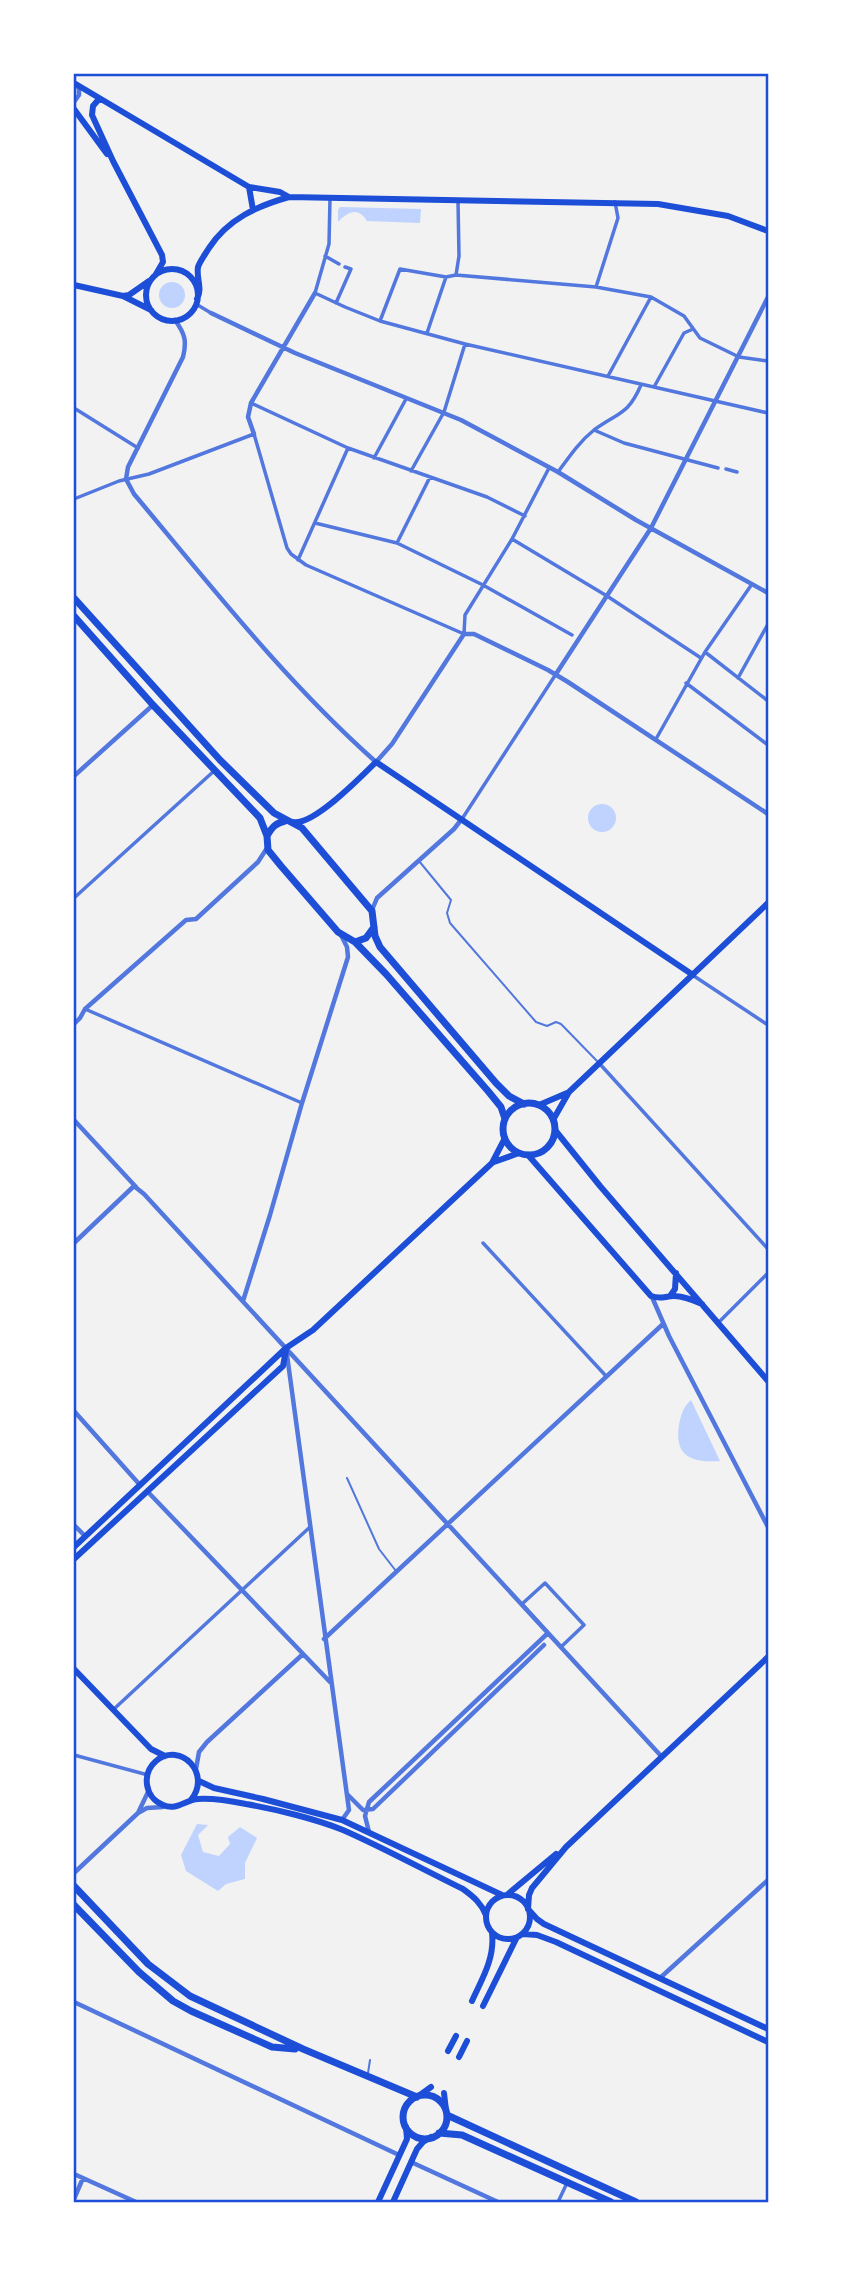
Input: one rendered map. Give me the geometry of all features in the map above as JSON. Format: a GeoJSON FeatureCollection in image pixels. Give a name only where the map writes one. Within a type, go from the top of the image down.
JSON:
{"type":"FeatureCollection","features":[{"type":"Feature","properties":{"kind":"main road"},"geometry":{"type":"LineString","coordinates":[[75,85],[249,187],[280,192],[289,197]]}},
{"type":"Feature","properties":{"kind":"main road"},"geometry":{"type":"LineString","coordinates":[[99,99],[93,106],[92,115],[162,255],[163,262],[146,295],[151,310]]}},
{"type":"Feature","properties":{"kind":"main road"},"geometry":{"type":"LineString","coordinates":[[74,108],[113,161]]}},
{"type":"Feature","properties":{"kind":"main road"},"geometry":{"type":"LineString","coordinates":[[249,187],[253,210]]}},
{"type":"Feature","properties":{"kind":"main road"},"geometry":{"type":"LineString","coordinates":[[74,285],[123,296],[164,319],[176,320],[188,315],[197,302],[200,290],[198,267],[224,228],[267,203],[289,197],[658,204],[728,216],[768,231]]}},
{"type":"Feature","properties":{"kind":"main road"},"geometry":{"type":"LineString","coordinates":[[123,296],[137,290],[154,277],[174,269],[186,274],[195,285],[197,302]]}},
{"type":"Feature","properties":{"kind":"main road"},"geometry":{"type":"LineString","coordinates":[[74,598],[220,760],[268,808],[306,832],[372,911],[375,936],[380,947],[509,1096],[524,1104],[539,1105],[569,1092]]}},
{"type":"Feature","properties":{"kind":"main road"},"geometry":{"type":"LineString","coordinates":[[74,616],[153,705],[260,818],[267,836],[267,847],[281,866],[354,951],[485,1086],[501,1107],[505,1119],[505,1138],[492,1163],[313,1330],[286,1348],[74,1547]]}},
{"type":"Feature","properties":{"kind":"main road"},"geometry":{"type":"LineString","coordinates":[[267,836],[277,823],[298,823],[309,818],[376,762],[692,975]]}},
{"type":"Feature","properties":{"kind":"main road"},"geometry":{"type":"LineString","coordinates":[[306,832],[304,827],[309,818]]}},
{"type":"Feature","properties":{"kind":"main road"},"geometry":{"type":"LineString","coordinates":[[553,1120],[569,1092],[768,903]]}},
{"type":"Feature","properties":{"kind":"main road"},"geometry":{"type":"LineString","coordinates":[[354,951],[374,926]]}},
{"type":"Feature","properties":{"kind":"main road"},"geometry":{"type":"LineString","coordinates":[[505,1119],[512,1109],[524,1104]]}},
{"type":"Feature","properties":{"kind":"main road"},"geometry":{"type":"LineString","coordinates":[[539,1105],[550,1114],[555,1129],[600,1186],[768,1381]]}},
{"type":"Feature","properties":{"kind":"main road"},"geometry":{"type":"LineString","coordinates":[[492,1163],[519,1153],[534,1155],[551,1143],[555,1129]]}},
{"type":"Feature","properties":{"kind":"main road"},"geometry":{"type":"LineString","coordinates":[[505,1138],[519,1153]]}},
{"type":"Feature","properties":{"kind":"main road"},"geometry":{"type":"LineString","coordinates":[[528,1154],[651,1296],[663,1299],[670,1296],[685,1297],[704,1305]]}},
{"type":"Feature","properties":{"kind":"main road"},"geometry":{"type":"LineString","coordinates":[[670,1296],[674,1289],[676,1273]]}},
{"type":"Feature","properties":{"kind":"main road"},"geometry":{"type":"LineString","coordinates":[[74,1559],[283,1366],[286,1348]]}},
{"type":"Feature","properties":{"kind":"main road"},"geometry":{"type":"LineString","coordinates":[[486,1915],[491,1902],[566,1847],[768,1657]]}},
{"type":"Feature","properties":{"kind":"main road"},"geometry":{"type":"LineString","coordinates":[[74,1669],[156,1754],[183,1757],[196,1769],[199,1781],[191,1800],[181,1806],[168,1807],[156,1801],[148,1791],[152,1760],[146,1745]]}},
{"type":"Feature","properties":{"kind":"main road"},"geometry":{"type":"LineString","coordinates":[[151,1767],[165,1756]]}},
{"type":"Feature","properties":{"kind":"main road"},"geometry":{"type":"LineString","coordinates":[[199,1781],[214,1788],[342,1820],[489,1891],[516,1896],[523,1900],[528,1909],[544,1924],[768,2029]]}},
{"type":"Feature","properties":{"kind":"main road"},"geometry":{"type":"LineString","coordinates":[[191,1800],[211,1799],[246,1804],[342,1830],[475,1897],[486,1915],[487,1925],[492,1933],[502,1939],[537,1935],[556,1942],[768,2042]]}},
{"type":"Feature","properties":{"kind":"main road"},"geometry":{"type":"LineString","coordinates":[[483,2006],[530,1921],[529,1895],[566,1847]]}},
{"type":"Feature","properties":{"kind":"main road"},"geometry":{"type":"LineString","coordinates":[[74,1886],[148,1964],[190,1996],[220,2012],[415,2098],[436,2098],[446,2112],[636,2203]]}},
{"type":"Feature","properties":{"kind":"main road"},"geometry":{"type":"LineString","coordinates":[[74,1905],[121,1954],[173,2000],[191,2011],[272,2047],[303,2049]]}},
{"type":"Feature","properties":{"kind":"main road"},"geometry":{"type":"LineString","coordinates":[[472,2001],[491,1956],[492,1933]]}},
{"type":"Feature","properties":{"kind":"main road"},"geometry":{"type":"LineString","coordinates":[[448,2051],[456,2036]]}},
{"type":"Feature","properties":{"kind":"main road"},"geometry":{"type":"LineString","coordinates":[[459,2057],[467,2041]]}},
{"type":"Feature","properties":{"kind":"main road"},"geometry":{"type":"LineString","coordinates":[[378,2203],[407,2139],[403,2114],[415,2098],[431,2087]]}},
{"type":"Feature","properties":{"kind":"main road"},"geometry":{"type":"LineString","coordinates":[[393,2203],[420,2145],[444,2128],[444,2093]]}},
{"type":"Feature","properties":{"kind":"main road"},"geometry":{"type":"LineString","coordinates":[[406,2127],[415,2136],[431,2137]]}},
{"type":"Feature","properties":{"kind":"main road"},"geometry":{"type":"LineString","coordinates":[[439,2133],[462,2135],[611,2203]]}},
{"type":"Feature","properties":{"kind":"street"},"geometry":{"type":"LineString","coordinates":[[74,102],[77,100],[75,85]]}},
{"type":"Feature","properties":{"kind":"street"},"geometry":{"type":"LineString","coordinates":[[330,198],[329,244],[315,293],[251,402],[248,417],[287,548],[298,560],[464,634],[474,634],[556,674],[768,814]]}},
{"type":"Feature","properties":{"kind":"street"},"geometry":{"type":"LineString","coordinates":[[456,275],[459,256],[458,201]]}},
{"type":"Feature","properties":{"kind":"street"},"geometry":{"type":"LineString","coordinates":[[596,287],[618,218],[615,202]]}},
{"type":"Feature","properties":{"kind":"street"},"geometry":{"type":"LineString","coordinates":[[325,256],[339,264]]}},
{"type":"Feature","properties":{"kind":"street"},"geometry":{"type":"LineString","coordinates":[[336,303],[351,269],[345,267]]}},
{"type":"Feature","properties":{"kind":"street"},"geometry":{"type":"LineString","coordinates":[[380,321],[400,269],[446,277],[456,275],[596,287],[651,297],[684,316],[700,338],[739,357],[768,361]]}},
{"type":"Feature","properties":{"kind":"street"},"geometry":{"type":"LineString","coordinates":[[427,333],[446,277]]}},
{"type":"Feature","properties":{"kind":"street"},"geometry":{"type":"LineString","coordinates":[[315,293],[380,321],[465,344],[768,412]]}},
{"type":"Feature","properties":{"kind":"street"},"geometry":{"type":"LineString","coordinates":[[608,376],[651,297]]}},
{"type":"Feature","properties":{"kind":"street"},"geometry":{"type":"LineString","coordinates":[[372,911],[373,902],[383,891],[461,820],[651,528],[768,297]]}},
{"type":"Feature","properties":{"kind":"street"},"geometry":{"type":"LineString","coordinates":[[197,302],[211,313],[283,348],[444,412],[558,472],[768,593]]}},
{"type":"Feature","properties":{"kind":"street"},"geometry":{"type":"LineString","coordinates":[[176,320],[185,334],[187,344],[183,357],[128,467],[126,479],[134,494],[241,621],[299,685],[376,762],[392,744],[464,634],[465,614],[512,539],[550,468]]}},
{"type":"Feature","properties":{"kind":"street"},"geometry":{"type":"LineString","coordinates":[[654,387],[684,333],[693,329]]}},
{"type":"Feature","properties":{"kind":"street"},"geometry":{"type":"LineString","coordinates":[[411,471],[444,412],[465,344]]}},
{"type":"Feature","properties":{"kind":"street"},"geometry":{"type":"LineString","coordinates":[[558,472],[575,448],[594,430],[626,411],[641,385]]}},
{"type":"Feature","properties":{"kind":"street"},"geometry":{"type":"LineString","coordinates":[[374,458],[407,397]]}},
{"type":"Feature","properties":{"kind":"street"},"geometry":{"type":"LineString","coordinates":[[251,402],[348,448],[487,497],[525,516]]}},
{"type":"Feature","properties":{"kind":"street"},"geometry":{"type":"LineString","coordinates":[[74,408],[138,448]]}},
{"type":"Feature","properties":{"kind":"street"},"geometry":{"type":"LineString","coordinates":[[594,430],[624,443],[718,468]]}},
{"type":"Feature","properties":{"kind":"street"},"geometry":{"type":"LineString","coordinates":[[74,499],[254,434]]}},
{"type":"Feature","properties":{"kind":"street"},"geometry":{"type":"LineString","coordinates":[[298,560],[348,448]]}},
{"type":"Feature","properties":{"kind":"street"},"geometry":{"type":"LineString","coordinates":[[726,470],[737,472]]}},
{"type":"Feature","properties":{"kind":"street"},"geometry":{"type":"LineString","coordinates":[[397,543],[430,477]]}},
{"type":"Feature","properties":{"kind":"street"},"geometry":{"type":"LineString","coordinates":[[314,523],[397,543],[572,635]]}},
{"type":"Feature","properties":{"kind":"street"},"geometry":{"type":"LineString","coordinates":[[512,539],[607,596],[701,658]]}},
{"type":"Feature","properties":{"kind":"street"},"geometry":{"type":"LineString","coordinates":[[656,739],[701,658],[753,583]]}},
{"type":"Feature","properties":{"kind":"street"},"geometry":{"type":"LineString","coordinates":[[738,678],[768,624]]}},
{"type":"Feature","properties":{"kind":"street"},"geometry":{"type":"LineString","coordinates":[[705,652],[768,701]]}},
{"type":"Feature","properties":{"kind":"street"},"geometry":{"type":"LineString","coordinates":[[686,683],[768,745]]}},
{"type":"Feature","properties":{"kind":"street"},"geometry":{"type":"LineString","coordinates":[[74,776],[153,705]]}},
{"type":"Feature","properties":{"kind":"street"},"geometry":{"type":"LineString","coordinates":[[74,898],[214,771]]}},
{"type":"Feature","properties":{"kind":"street"},"geometry":{"type":"LineString","coordinates":[[74,1024],[85,1009],[186,920],[196,919],[264,856],[267,847]]}},
{"type":"Feature","properties":{"kind":"street"},"geometry":{"type":"LineString","coordinates":[[360,895],[372,898],[383,891]]}},
{"type":"Feature","properties":{"kind":"street"},"geometry":{"type":"LineString","coordinates":[[243,1301],[302,1103],[354,951]]}},
{"type":"Feature","properties":{"kind":"street"},"geometry":{"type":"LineString","coordinates":[[692,975],[768,1025]]}},
{"type":"Feature","properties":{"kind":"street"},"geometry":{"type":"LineString","coordinates":[[85,1009],[302,1103]]}},
{"type":"Feature","properties":{"kind":"street"},"geometry":{"type":"LineString","coordinates":[[599,1063],[768,1249]]}},
{"type":"Feature","properties":{"kind":"street"},"geometry":{"type":"LineString","coordinates":[[74,1120],[561,1647]]}},
{"type":"Feature","properties":{"kind":"street"},"geometry":{"type":"LineString","coordinates":[[74,1243],[134,1186]]}},
{"type":"Feature","properties":{"kind":"street"},"geometry":{"type":"LineString","coordinates":[[483,1243],[606,1376]]}},
{"type":"Feature","properties":{"kind":"street"},"geometry":{"type":"LineString","coordinates":[[719,1322],[768,1273]]}},
{"type":"Feature","properties":{"kind":"street"},"geometry":{"type":"LineString","coordinates":[[651,1296],[768,1527]]}},
{"type":"Feature","properties":{"kind":"street"},"geometry":{"type":"LineString","coordinates":[[324,1639],[663,1324]]}},
{"type":"Feature","properties":{"kind":"street"},"geometry":{"type":"LineString","coordinates":[[286,1348],[347,1794],[348,1814],[342,1820]]}},
{"type":"Feature","properties":{"kind":"street"},"geometry":{"type":"LineString","coordinates":[[74,1411],[140,1485]]}},
{"type":"Feature","properties":{"kind":"street"},"geometry":{"type":"LineString","coordinates":[[147,1490],[331,1683]]}},
{"type":"Feature","properties":{"kind":"street"},"geometry":{"type":"LineString","coordinates":[[74,1525],[85,1536]]}},
{"type":"Feature","properties":{"kind":"street"},"geometry":{"type":"LineString","coordinates":[[113,1710],[310,1527]]}},
{"type":"Feature","properties":{"kind":"street"},"geometry":{"type":"LineString","coordinates":[[522,1604],[545,1583],[583,1623],[561,1647]]}},
{"type":"Feature","properties":{"kind":"street"},"geometry":{"type":"LineString","coordinates":[[542,1626],[663,1757]]}},
{"type":"Feature","properties":{"kind":"street"},"geometry":{"type":"LineString","coordinates":[[369,1832],[365,1822],[365,1810],[369,1802],[548,1633]]}},
{"type":"Feature","properties":{"kind":"street"},"geometry":{"type":"LineString","coordinates":[[347,1794],[365,1810],[373,1809],[544,1644]]}},
{"type":"Feature","properties":{"kind":"street"},"geometry":{"type":"LineString","coordinates":[[196,1769],[199,1752],[207,1742],[303,1654]]}},
{"type":"Feature","properties":{"kind":"street"},"geometry":{"type":"LineString","coordinates":[[74,1755],[148,1775]]}},
{"type":"Feature","properties":{"kind":"street"},"geometry":{"type":"LineString","coordinates":[[74,1873],[138,1813],[148,1791]]}},
{"type":"Feature","properties":{"kind":"street"},"geometry":{"type":"LineString","coordinates":[[138,1813],[155,1807],[168,1807]]}},
{"type":"Feature","properties":{"kind":"street"},"geometry":{"type":"LineString","coordinates":[[660,1978],[768,1880]]}},
{"type":"Feature","properties":{"kind":"street"},"geometry":{"type":"LineString","coordinates":[[74,2002],[400,2155]]}},
{"type":"Feature","properties":{"kind":"street"},"geometry":{"type":"LineString","coordinates":[[411,2162],[498,2203]]}},
{"type":"Feature","properties":{"kind":"street"},"geometry":{"type":"LineString","coordinates":[[74,2174],[136,2203]]}},
{"type":"Feature","properties":{"kind":"street"},"geometry":{"type":"LineString","coordinates":[[74,2199],[83,2178]]}},
{"type":"Feature","properties":{"kind":"street"},"geometry":{"type":"LineString","coordinates":[[558,2203],[567,2183]]}},
{"type":"Feature","properties":{"kind":"lane"},"geometry":{"type":"LineString","coordinates":[[418,861],[451,900],[447,913],[450,923],[536,1022],[547,1026],[556,1022],[561,1024],[599,1063]]}},
{"type":"Feature","properties":{"kind":"lane"},"geometry":{"type":"LineString","coordinates":[[346,1478],[379,1549],[396,1572]]}},
{"type":"Feature","properties":{"kind":"lane"},"geometry":{"type":"LineString","coordinates":[[370,2060],[368,2072],[373,2079]]}},
{"type":"Feature","properties":{"kind":"water"},"geometry":{"type":"Polygon","coordinates":[[[340,207],[421,209],[420,223],[367,221],[356,212],[349,213],[338,222],[340,207]]]}},
{"type":"Feature","properties":{"kind":"water"},"geometry":{"type":"Polygon","coordinates":[[[172,282],[181,286],[185,295],[181,304],[172,308],[163,304],[159,295],[163,286],[172,282]]]}},
{"type":"Feature","properties":{"kind":"water"},"geometry":{"type":"Polygon","coordinates":[[[602,804],[612,808],[616,818],[612,828],[602,832],[592,828],[588,818],[592,808],[602,804]]]}},
{"type":"Feature","properties":{"kind":"water"},"geometry":{"type":"Polygon","coordinates":[[[691,1400],[720,1461],[693,1459],[682,1451],[678,1436],[679,1425],[683,1411],[691,1400]]]}},
{"type":"Feature","properties":{"kind":"water"},"geometry":{"type":"Polygon","coordinates":[[[197,1824],[208,1825],[198,1835],[203,1852],[219,1856],[230,1844],[228,1837],[240,1827],[257,1838],[245,1863],[245,1879],[226,1884],[218,1891],[186,1871],[181,1855],[197,1824]]]}}]}
